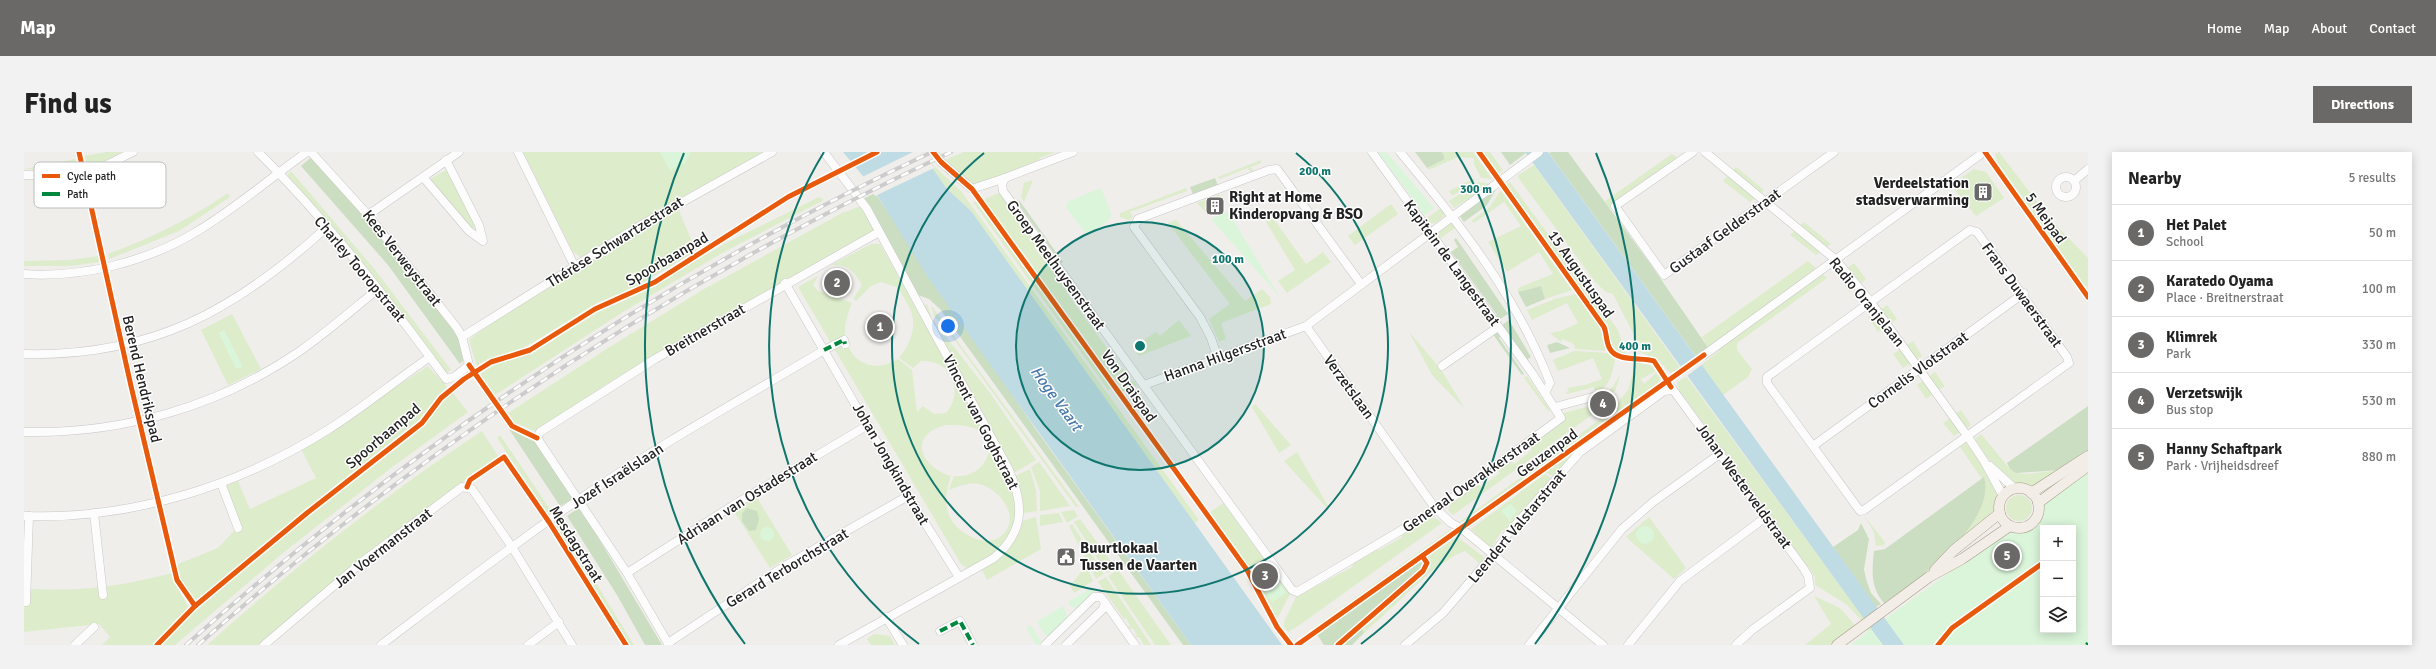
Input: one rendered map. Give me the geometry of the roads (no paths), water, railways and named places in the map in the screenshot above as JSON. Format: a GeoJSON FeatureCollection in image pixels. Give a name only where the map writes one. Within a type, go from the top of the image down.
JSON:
{"type":"FeatureCollection","features":[{"type":"Feature","properties":{"kind":"main road"},"geometry":{"type":"LineString","coordinates":[[2031,493],[2088,456]]}},
{"type":"Feature","properties":{"kind":"main road"},"geometry":{"type":"LineString","coordinates":[[2038,503],[2088,466]]}},
{"type":"Feature","properties":{"kind":"main road"},"geometry":{"type":"LineString","coordinates":[[1837,645],[1929,577],[1962,559],[2010,526],[2023,528],[2034,521],[2037,516],[2038,503],[2031,493],[2015,489],[2003,496],[2000,513],[1954,550],[1929,577]]}},
{"type":"Feature","properties":{"kind":"main road"},"geometry":{"type":"LineString","coordinates":[[2000,513],[2010,526]]}},
{"type":"Feature","properties":{"kind":"street"},"geometry":{"type":"LineString","coordinates":[[113,162],[133,152]]}},
{"type":"Feature","properties":{"kind":"street","name":"Charley Tooropstraat"},"geometry":{"type":"LineString","coordinates":[[258,152],[327,227],[378,289],[446,379],[460,373]]}},
{"type":"Feature","properties":{"kind":"street"},"geometry":{"type":"LineString","coordinates":[[24,274],[70,273],[104,268],[142,257],[196,232],[307,152]]}},
{"type":"Feature","properties":{"kind":"street","name":"Kees Verweystraat"},"geometry":{"type":"LineString","coordinates":[[311,152],[368,215],[462,337],[469,365],[460,373]]}},
{"type":"Feature","properties":{"kind":"street"},"geometry":{"type":"LineString","coordinates":[[368,215],[459,152]]}},
{"type":"Feature","properties":{"kind":"street"},"geometry":{"type":"LineString","coordinates":[[518,152],[574,267]]}},
{"type":"Feature","properties":{"kind":"street","name":"Thérèse Schwartzestraat"},"geometry":{"type":"LineString","coordinates":[[462,337],[682,200],[772,152]]}},
{"type":"Feature","properties":{"kind":"street","name":"Vincent van Goghstraat"},"geometry":{"type":"LineString","coordinates":[[824,152],[847,180],[879,232],[988,429],[1018,492],[1019,516],[1016,530],[1008,544],[994,558],[886,617],[839,645]]}},
{"type":"Feature","properties":{"kind":"street"},"geometry":{"type":"LineString","coordinates":[[933,152],[941,162],[972,189],[1073,152]]}},
{"type":"Feature","properties":{"kind":"street","name":"Kapitein de Langestraat"},"geometry":{"type":"LineString","coordinates":[[1372,152],[1429,233],[1532,373],[1557,410]]}},
{"type":"Feature","properties":{"kind":"street","name":"Kapitein de Langestraat"},"geometry":{"type":"LineString","coordinates":[[1400,152],[1453,215],[1489,265],[1522,320],[1544,366],[1550,383],[1545,393]]}},
{"type":"Feature","properties":{"kind":"street"},"geometry":{"type":"LineString","coordinates":[[1306,326],[1539,152]]}},
{"type":"Feature","properties":{"kind":"street","name":"Gustaaf Gelderstraat"},"geometry":{"type":"LineString","coordinates":[[1693,152],[1615,206],[1664,275],[1834,152]]}},
{"type":"Feature","properties":{"kind":"street","name":"Radio Oranjelaan"},"geometry":{"type":"LineString","coordinates":[[1705,152],[1836,260],[1870,301],[1968,437],[2003,496]]}},
{"type":"Feature","properties":{"kind":"street"},"geometry":{"type":"LineString","coordinates":[[1704,355],[1984,152]]}},
{"type":"Feature","properties":{"kind":"street"},"geometry":{"type":"LineString","coordinates":[[423,177],[469,232],[482,241],[479,225],[446,160]]}},
{"type":"Feature","properties":{"kind":"street"},"geometry":{"type":"LineString","coordinates":[[1218,359],[1211,338],[1200,317],[1134,227],[1138,219],[1268,170],[1276,169],[1361,284]]}},
{"type":"Feature","properties":{"kind":"street"},"geometry":{"type":"LineString","coordinates":[[2074,181],[2088,169]]}},
{"type":"Feature","properties":{"kind":"street"},"geometry":{"type":"LineString","coordinates":[[24,175],[34,175]]}},
{"type":"Feature","properties":{"kind":"street","name":"Groep Meelhuysenstraat"},"geometry":{"type":"LineString","coordinates":[[1005,178],[1002,184],[1003,191],[1292,590]]}},
{"type":"Feature","properties":{"kind":"street"},"geometry":{"type":"LineString","coordinates":[[24,354],[50,355],[96,350],[154,336],[198,320],[242,295],[271,275],[327,227]]}},
{"type":"Feature","properties":{"kind":"street","name":"Frans Duwaerstraat"},"geometry":{"type":"LineString","coordinates":[[1870,301],[1970,230],[1977,232],[2023,294],[2067,356],[2069,363],[1968,437]]}},
{"type":"Feature","properties":{"kind":"street","name":"Breitnerstraat"},"geometry":{"type":"LineString","coordinates":[[579,500],[536,438],[540,432],[655,359],[785,283],[879,232]]}},
{"type":"Feature","properties":{"kind":"street","name":"Johan Jongkindstraat"},"geometry":{"type":"LineString","coordinates":[[785,283],[908,496],[959,577]]}},
{"type":"Feature","properties":{"kind":"street"},"geometry":{"type":"LineString","coordinates":[[24,432],[70,432],[112,427],[161,416],[211,399],[245,383],[299,351],[378,289]]}},
{"type":"Feature","properties":{"kind":"street","name":"Cornelis Vlotstraat"},"geometry":{"type":"LineString","coordinates":[[1813,446],[2023,294]]}},
{"type":"Feature","properties":{"kind":"street"},"geometry":{"type":"LineString","coordinates":[[1870,301],[1767,376],[1767,383],[1860,511],[1864,510],[1968,437]]}},
{"type":"Feature","properties":{"kind":"street","name":"Hanna Hilgersstraat"},"geometry":{"type":"LineString","coordinates":[[1144,385],[1306,326]]}},
{"type":"Feature","properties":{"kind":"street","name":"Verzetslaan"},"geometry":{"type":"LineString","coordinates":[[1306,326],[1436,509],[1603,645]]}},
{"type":"Feature","properties":{"kind":"street"},"geometry":{"type":"LineString","coordinates":[[1442,366],[1498,327]]}},
{"type":"Feature","properties":{"kind":"street"},"geometry":{"type":"LineString","coordinates":[[824,350],[844,340],[846,344]]}},
{"type":"Feature","properties":{"kind":"street","name":"Jozef Israëlslaan"},"geometry":{"type":"LineString","coordinates":[[381,645],[512,547],[579,500],[824,350]]}},
{"type":"Feature","properties":{"kind":"street"},"geometry":{"type":"LineString","coordinates":[[26,602],[26,516],[94,513],[157,502],[221,483],[301,446],[342,420],[430,357]]}},
{"type":"Feature","properties":{"kind":"street"},"geometry":{"type":"LineString","coordinates":[[1532,373],[1544,366]]}},
{"type":"Feature","properties":{"kind":"street","name":"Johan Westerveldstraat"},"geometry":{"type":"LineString","coordinates":[[1672,388],[1808,576],[1810,588],[1752,630],[1736,645]]}},
{"type":"Feature","properties":{"kind":"street","name":"Leendert Valstarstraat"},"geometry":{"type":"LineString","coordinates":[[1405,645],[1443,613],[1493,555],[1510,531],[1580,452],[1664,391],[1672,388]]}},
{"type":"Feature","properties":{"kind":"street"},"geometry":{"type":"LineString","coordinates":[[1557,410],[1596,396]]}},
{"type":"Feature","properties":{"kind":"street","name":"Generaal Overakkerstraat"},"geometry":{"type":"LineString","coordinates":[[1292,590],[1297,592],[1436,509],[1559,420],[1561,418],[1557,410]]}},
{"type":"Feature","properties":{"kind":"street","name":"Adriaan van Ostadestraat"},"geometry":{"type":"LineString","coordinates":[[627,573],[732,506],[868,425]]}},
{"type":"Feature","properties":{"kind":"street"},"geometry":{"type":"LineString","coordinates":[[1529,645],[1622,529],[1653,502],[1721,454]]}},
{"type":"Feature","properties":{"kind":"street","name":"Radio Oranjelaan"},"geometry":{"type":"LineString","coordinates":[[1984,462],[2015,489]]}},
{"type":"Feature","properties":{"kind":"street"},"geometry":{"type":"LineString","coordinates":[[221,483],[238,528]]}},
{"type":"Feature","properties":{"kind":"street","name":"Jan Voermanstraat"},"geometry":{"type":"LineString","coordinates":[[264,645],[362,562],[462,487],[472,489],[512,547]]}},
{"type":"Feature","properties":{"kind":"street","name":"Gerard Terborchstraat"},"geometry":{"type":"LineString","coordinates":[[669,644],[783,567],[908,496]]}},
{"type":"Feature","properties":{"kind":"street"},"geometry":{"type":"LineString","coordinates":[[579,500],[627,573],[669,644]]}},
{"type":"Feature","properties":{"kind":"street"},"geometry":{"type":"LineString","coordinates":[[94,513],[103,595]]}},
{"type":"Feature","properties":{"kind":"street"},"geometry":{"type":"LineString","coordinates":[[1628,645],[1680,581],[1766,517]]}},
{"type":"Feature","properties":{"kind":"street"},"geometry":{"type":"LineString","coordinates":[[512,547],[572,645]]}},
{"type":"Feature","properties":{"kind":"street"},"geometry":{"type":"LineString","coordinates":[[1044,645],[1094,597],[1101,597],[1135,645]]}},
{"type":"Feature","properties":{"kind":"street"},"geometry":{"type":"LineString","coordinates":[[1066,645],[1103,609],[1105,603]]}},
{"type":"Feature","properties":{"kind":"street"},"geometry":{"type":"LineString","coordinates":[[886,617],[903,645]]}},
{"type":"Feature","properties":{"kind":"street"},"geometry":{"type":"LineString","coordinates":[[940,632],[960,621],[973,645]]}},
{"type":"Feature","properties":{"kind":"street"},"geometry":{"type":"LineString","coordinates":[[528,645],[559,622]]}},
{"type":"Feature","properties":{"kind":"street"},"geometry":{"type":"LineString","coordinates":[[75,645],[94,627]]}},
{"type":"Feature","properties":{"kind":"water","name":"Hoge Vaart"},"geometry":{"type":"Polygon","coordinates":[[[843,152],[921,152],[947,189],[971,211],[1282,645],[1191,645],[929,279],[872,187],[843,152]]]}},
{"type":"Feature","properties":{"kind":"water"},"geometry":{"type":"Polygon","coordinates":[[[1525,152],[1548,152],[1904,645],[1883,645],[1525,152]]]}},
{"type":"Feature","properties":{"kind":"railway"},"geometry":{"type":"LineString","coordinates":[[186,645],[271,572],[359,502],[449,435],[541,372],[636,311],[732,255],[831,201],[932,152]]}},
{"type":"Feature","properties":{"kind":"railway"},"geometry":{"type":"LineString","coordinates":[[198,645],[284,572],[373,502],[464,435],[557,372],[652,312],[750,255],[850,202],[951,152]]}},
{"type":"Feature","properties":{"kind":"place","name":"Verdeelstation stadsverwarming"},"geometry":{"type":"Point","coordinates":[1983,192]}},
{"type":"Feature","properties":{"kind":"place","name":"Right at Home Kinderopvang & BSO"},"geometry":{"type":"Point","coordinates":[1215,206]}},
{"type":"Feature","properties":{"kind":"place","name":"Karatedo Oyama"},"geometry":{"type":"Point","coordinates":[837,283]}},
{"type":"Feature","properties":{"kind":"place","name":"Het Palet"},"geometry":{"type":"Point","coordinates":[880,327]}},
{"type":"Feature","properties":{"kind":"place","name":"Verzetswijk"},"geometry":{"type":"Point","coordinates":[1603,404]}},
{"type":"Feature","properties":{"kind":"place","name":"Hanny Schaftpark"},"geometry":{"type":"Point","coordinates":[2007,556]}},
{"type":"Feature","properties":{"kind":"place","name":"Buurtlokaal Tussen de Vaarten"},"geometry":{"type":"Point","coordinates":[1066,557]}},
{"type":"Feature","properties":{"kind":"place","name":"Klimrek"},"geometry":{"type":"Point","coordinates":[1265,576]}}]}
